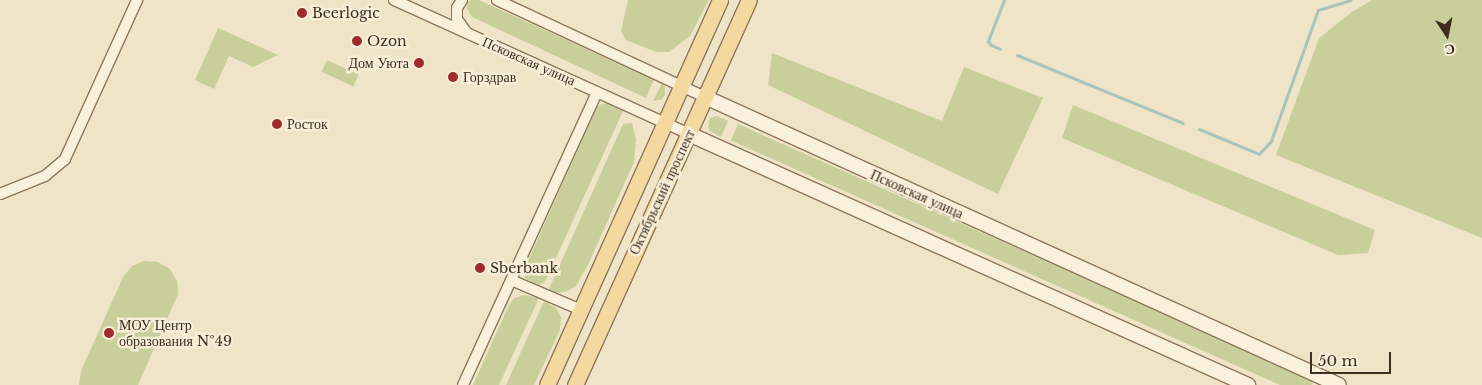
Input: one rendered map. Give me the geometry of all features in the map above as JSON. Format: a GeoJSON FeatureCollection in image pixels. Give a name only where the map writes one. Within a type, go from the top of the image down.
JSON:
{"type":"FeatureCollection","features":[{"type":"Feature","properties":{"kind":"main road","name":"Октябрьский проспект"},"geometry":{"type":"LineString","coordinates":[[547,385],[720,0]]}},
{"type":"Feature","properties":{"kind":"main road","name":"Октябрьский проспект"},"geometry":{"type":"LineString","coordinates":[[575,385],[749,0]]}},
{"type":"Feature","properties":{"kind":"main road","name":"Псковская улица"},"geometry":{"type":"LineString","coordinates":[[705,97],[1339,385]]}},
{"type":"Feature","properties":{"kind":"main road","name":"Псковская улица"},"geometry":{"type":"LineString","coordinates":[[688,134],[1248,385]]}},
{"type":"Feature","properties":{"kind":"street"},"geometry":{"type":"LineString","coordinates":[[0,194],[45,176],[65,159],[137,0]]}},
{"type":"Feature","properties":{"kind":"street","name":"Псковская улица"},"geometry":{"type":"LineString","coordinates":[[394,0],[688,134]]}},
{"type":"Feature","properties":{"kind":"street","name":"Псковская улица"},"geometry":{"type":"LineString","coordinates":[[429,16],[440,17],[448,14],[460,0]]}},
{"type":"Feature","properties":{"kind":"street","name":"Псковская улица"},"geometry":{"type":"LineString","coordinates":[[460,0],[457,19],[462,28],[468,33]]}},
{"type":"Feature","properties":{"kind":"street","name":"Псковская улица"},"geometry":{"type":"LineString","coordinates":[[497,0],[705,97]]}},
{"type":"Feature","properties":{"kind":"street"},"geometry":{"type":"LineString","coordinates":[[463,385],[597,92]]}},
{"type":"Feature","properties":{"kind":"street"},"geometry":{"type":"LineString","coordinates":[[511,280],[581,310]]}},
{"type":"Feature","properties":{"kind":"green space"},"geometry":{"type":"Polygon","coordinates":[[[479,0],[654,80],[646,98],[472,17],[467,9],[468,2],[479,0]]]}},
{"type":"Feature","properties":{"kind":"green space"},"geometry":{"type":"Polygon","coordinates":[[[628,0],[709,0],[690,36],[669,52],[656,52],[626,40],[621,31],[628,0]]]}},
{"type":"Feature","properties":{"kind":"green space"},"geometry":{"type":"Polygon","coordinates":[[[1372,0],[1482,0],[1482,238],[1276,155],[1319,38],[1352,12],[1372,0]]]}},
{"type":"Feature","properties":{"kind":"green space"},"geometry":{"type":"Polygon","coordinates":[[[218,28],[278,55],[253,67],[229,56],[214,89],[195,80],[218,28]]]}},
{"type":"Feature","properties":{"kind":"green space"},"geometry":{"type":"Polygon","coordinates":[[[772,53],[942,121],[964,67],[1043,98],[998,194],[768,85],[772,53]]]}},
{"type":"Feature","properties":{"kind":"green space"},"geometry":{"type":"Polygon","coordinates":[[[327,60],[359,75],[353,87],[322,72],[327,60]]]}},
{"type":"Feature","properties":{"kind":"green space"},"geometry":{"type":"Polygon","coordinates":[[[662,83],[665,87],[665,95],[661,100],[653,101],[662,83]]]}},
{"type":"Feature","properties":{"kind":"green space"},"geometry":{"type":"Polygon","coordinates":[[[610,102],[624,109],[545,282],[539,285],[526,279],[523,272],[596,109],[599,105],[610,102]]]}},
{"type":"Feature","properties":{"kind":"green space"},"geometry":{"type":"Polygon","coordinates":[[[1073,105],[1375,230],[1368,253],[1338,255],[1062,138],[1073,105]]]}},
{"type":"Feature","properties":{"kind":"green space"},"geometry":{"type":"Polygon","coordinates":[[[717,116],[728,121],[721,137],[710,131],[708,127],[710,118],[717,116]]]}},
{"type":"Feature","properties":{"kind":"green space"},"geometry":{"type":"Polygon","coordinates":[[[632,123],[636,139],[634,162],[588,265],[576,286],[568,291],[558,293],[548,291],[623,124],[632,123]]]}},
{"type":"Feature","properties":{"kind":"green space"},"geometry":{"type":"Polygon","coordinates":[[[738,124],[1314,380],[1311,385],[1280,385],[731,140],[738,124]]]}},
{"type":"Feature","properties":{"kind":"green space"},"geometry":{"type":"Polygon","coordinates":[[[144,261],[158,262],[170,269],[177,281],[178,294],[138,385],[79,385],[81,371],[123,277],[132,266],[144,261]]]}},
{"type":"Feature","properties":{"kind":"green space"},"geometry":{"type":"Polygon","coordinates":[[[525,295],[539,298],[499,385],[473,385],[508,307],[514,298],[525,295]]]}},
{"type":"Feature","properties":{"kind":"green space"},"geometry":{"type":"Polygon","coordinates":[[[544,301],[556,308],[561,317],[560,330],[534,385],[506,385],[544,301]]]}},
{"type":"Feature","properties":{"kind":"waterway"},"geometry":{"type":"LineString","coordinates":[[1000,49],[991,45],[988,41],[1004,0]]}},
{"type":"Feature","properties":{"kind":"waterway"},"geometry":{"type":"LineString","coordinates":[[1199,129],[1259,154],[1271,141],[1318,10],[1351,0]]}},
{"type":"Feature","properties":{"kind":"waterway"},"geometry":{"type":"LineString","coordinates":[[1017,55],[1183,123]]}},
{"type":"Feature","properties":{"kind":"place","name":"Beerlogic"},"geometry":{"type":"Point","coordinates":[302,13]}},
{"type":"Feature","properties":{"kind":"place","name":"Ozon"},"geometry":{"type":"Point","coordinates":[357,41]}},
{"type":"Feature","properties":{"kind":"place","name":"Дом Уюта"},"geometry":{"type":"Point","coordinates":[419,63]}},
{"type":"Feature","properties":{"kind":"place","name":"Горздрав"},"geometry":{"type":"Point","coordinates":[453,77]}},
{"type":"Feature","properties":{"kind":"place","name":"Росток"},"geometry":{"type":"Point","coordinates":[277,124]}},
{"type":"Feature","properties":{"kind":"place","name":"Sberbank"},"geometry":{"type":"Point","coordinates":[480,268]}},
{"type":"Feature","properties":{"kind":"place","name":"МОУ Центр образования №49"},"geometry":{"type":"Point","coordinates":[109,333]}}]}
